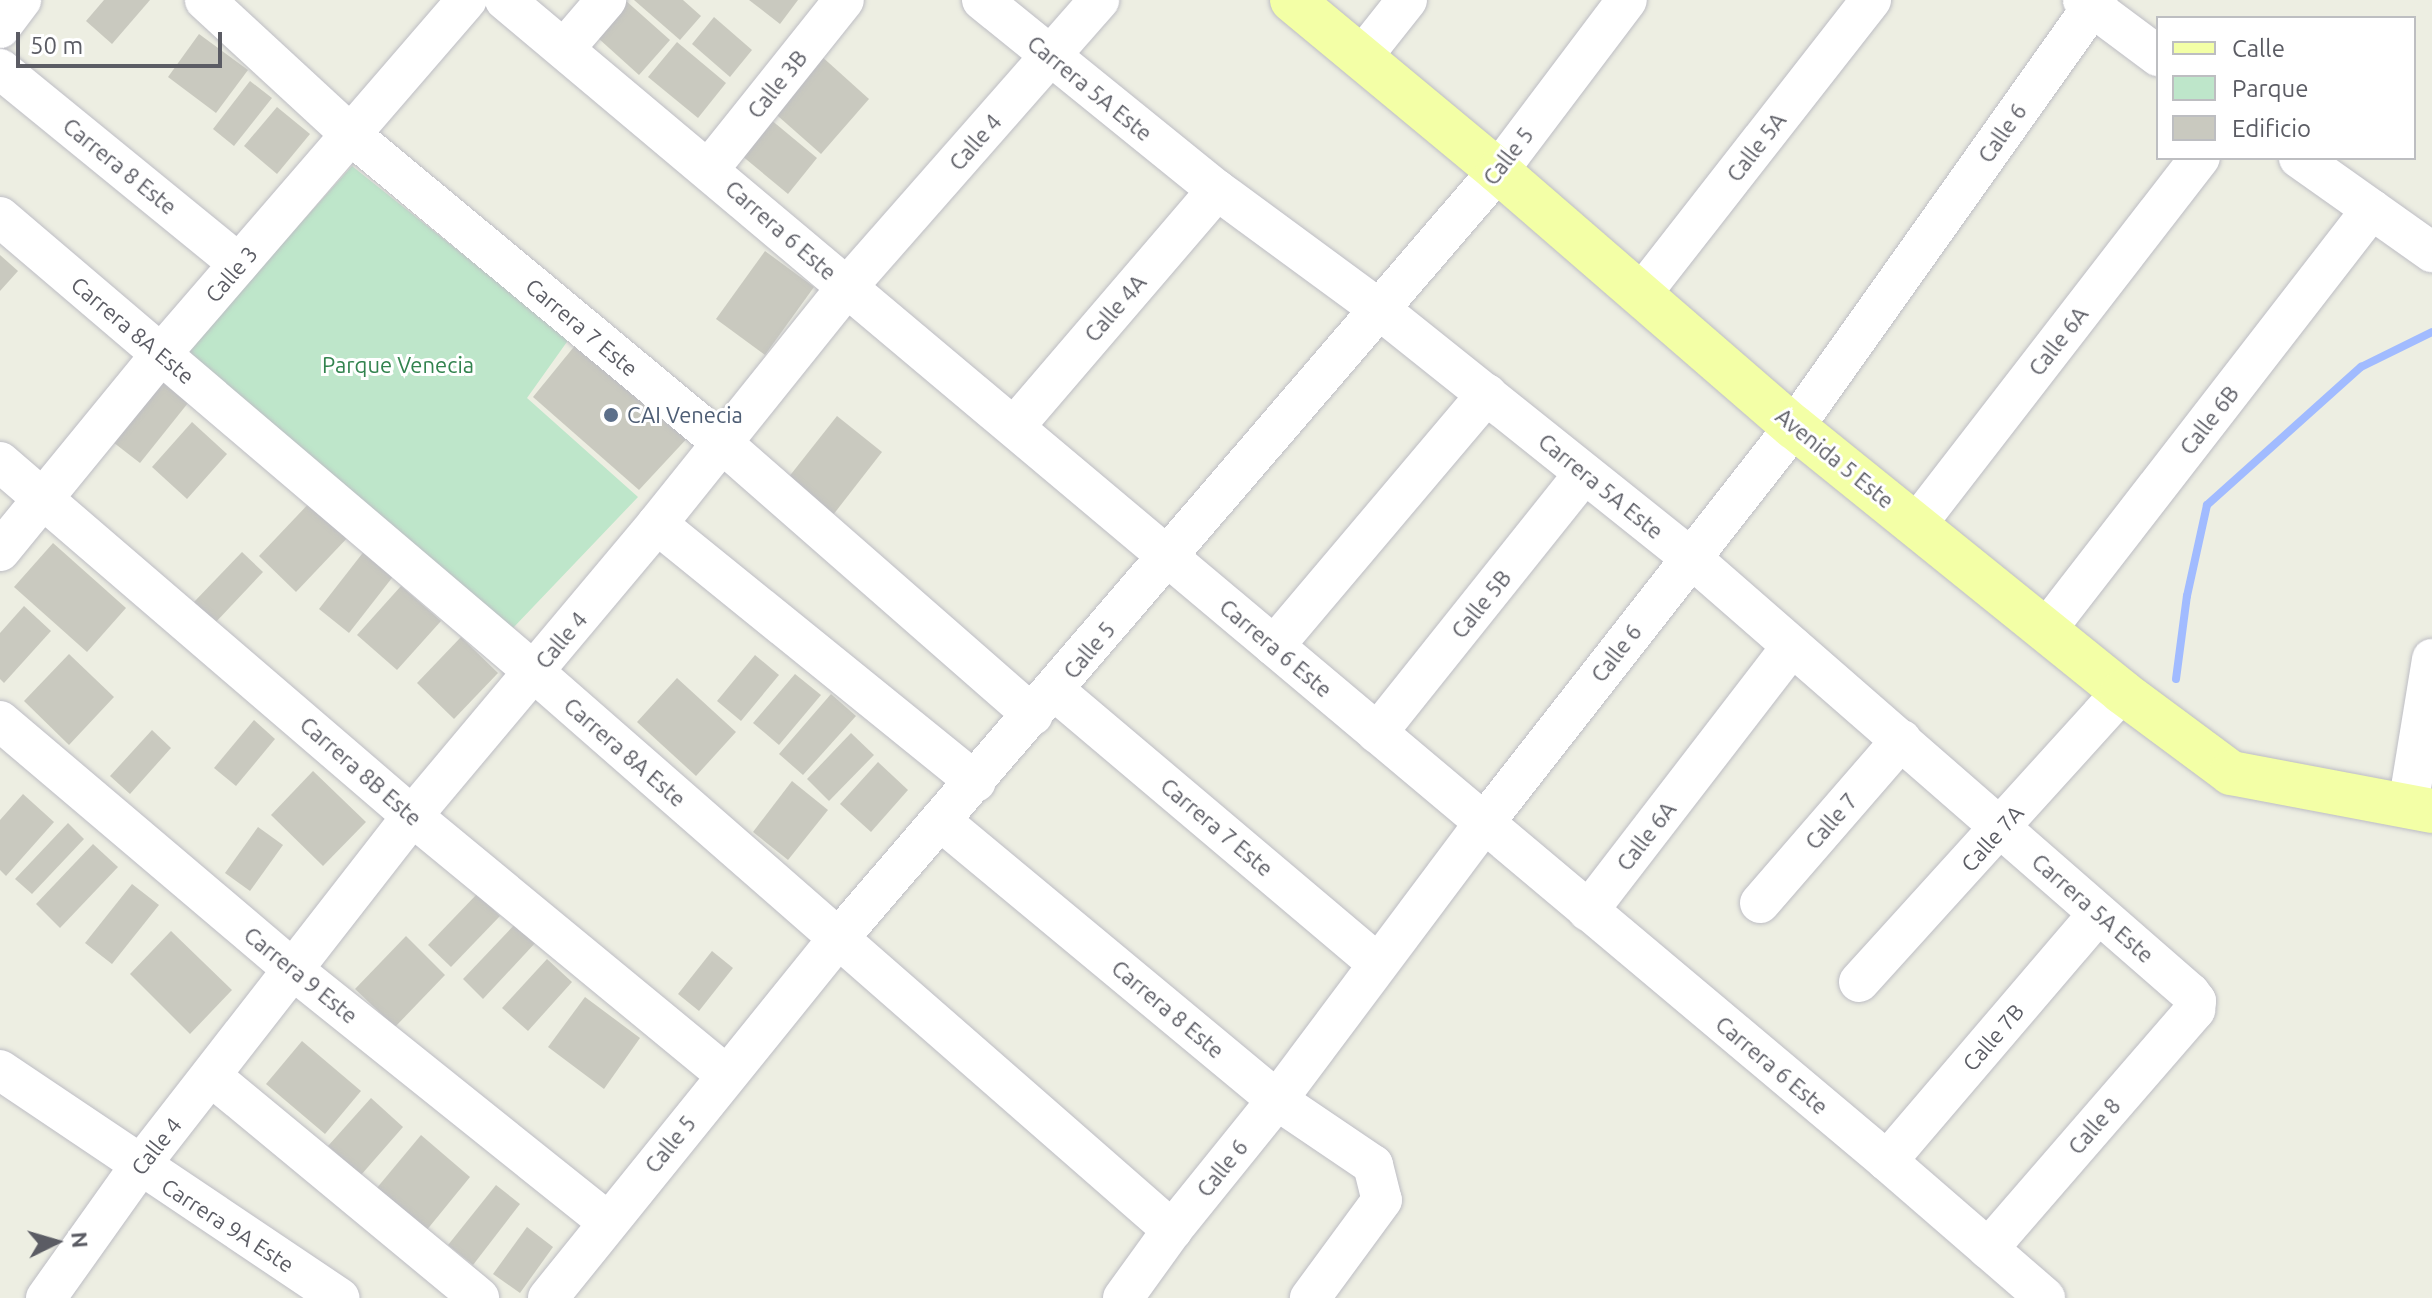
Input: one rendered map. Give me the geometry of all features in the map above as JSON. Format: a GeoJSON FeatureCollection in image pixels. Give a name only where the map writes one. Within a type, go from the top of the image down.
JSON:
{"type":"FeatureCollection","features":[{"type":"Feature","properties":{"kind":"main road","name":"Avenida 5 Este"},"geometry":{"type":"LineString","coordinates":[[1292,0],[1642,293],[1794,427],[2122,692],[2231,773],[2420,808]]}},
{"type":"Feature","properties":{"kind":"street"},"geometry":{"type":"LineString","coordinates":[[0,28],[21,0]]}},
{"type":"Feature","properties":{"kind":"street","name":"Carrera 7 Este"},"geometry":{"type":"LineString","coordinates":[[205,0],[350,134],[722,443],[1044,703],[1378,964]]}},
{"type":"Feature","properties":{"kind":"street","name":"Calle 3"},"geometry":{"type":"LineString","coordinates":[[0,551],[161,354],[467,0]]}},
{"type":"Feature","properties":{"kind":"street","name":"Carrera 6 Este"},"geometry":{"type":"LineString","coordinates":[[505,0],[1887,1161],[2045,1298]]}},
{"type":"Feature","properties":{"kind":"street"},"geometry":{"type":"LineString","coordinates":[[564,49],[606,0]]}},
{"type":"Feature","properties":{"kind":"street","name":"Calle 3B"},"geometry":{"type":"LineString","coordinates":[[709,169],[844,0]]}},
{"type":"Feature","properties":{"kind":"street","name":"Carrera 5A Este"},"geometry":{"type":"LineString","coordinates":[[982,0],[1217,190],[1379,309],[1690,557],[2196,1001]]}},
{"type":"Feature","properties":{"kind":"street","name":"Calle 4"},"geometry":{"type":"LineString","coordinates":[[46,1298],[139,1167],[412,816],[657,524],[847,287],[1099,0]]}},
{"type":"Feature","properties":{"kind":"street"},"geometry":{"type":"LineString","coordinates":[[1361,58],[1407,0]]}},
{"type":"Feature","properties":{"kind":"street","name":"Calle 5"},"geometry":{"type":"LineString","coordinates":[[548,1298],[607,1221],[837,940],[942,822],[1498,171],[1627,0]]}},
{"type":"Feature","properties":{"kind":"street","name":"Calle 5A"},"geometry":{"type":"LineString","coordinates":[[1642,293],[1871,0]]}},
{"type":"Feature","properties":{"kind":"street"},"geometry":{"type":"LineString","coordinates":[[2091,2],[2156,54]]}},
{"type":"Feature","properties":{"kind":"street","name":"Calle 6"},"geometry":{"type":"LineString","coordinates":[[1123,1298],[1172,1230],[1277,1100],[1484,823],[1794,427],[2091,2]]}},
{"type":"Feature","properties":{"kind":"street","name":"Carrera 8 Este"},"geometry":{"type":"LineString","coordinates":[[0,69],[239,264]]}},
{"type":"Feature","properties":{"kind":"street","name":"Calle 6A"},"geometry":{"type":"LineString","coordinates":[[1916,525],[2198,160]]}},
{"type":"Feature","properties":{"kind":"street"},"geometry":{"type":"LineString","coordinates":[[2302,160],[2432,252]]}},
{"type":"Feature","properties":{"kind":"street","name":"Calle 4A"},"geometry":{"type":"LineString","coordinates":[[1014,427],[1217,190]]}},
{"type":"Feature","properties":{"kind":"street","name":"Calle 6B"},"geometry":{"type":"LineString","coordinates":[[2046,630],[2372,209]]}},
{"type":"Feature","properties":{"kind":"street","name":"Carrera 8A Este"},"geometry":{"type":"LineString","coordinates":[[0,217],[534,672],[1172,1230]]}},
{"type":"Feature","properties":{"kind":"street"},"geometry":{"type":"LineString","coordinates":[[1274,646],[1487,394]]}},
{"type":"Feature","properties":{"kind":"street","name":"Carrera 8B Este"},"geometry":{"type":"LineString","coordinates":[[0,462],[412,816],[726,1075]]}},
{"type":"Feature","properties":{"kind":"street","name":"Calle 5B"},"geometry":{"type":"LineString","coordinates":[[1377,733],[1584,474]]}},
{"type":"Feature","properties":{"kind":"street"},"geometry":{"type":"LineString","coordinates":[[657,524],[976,782]]}},
{"type":"Feature","properties":{"kind":"street","name":"Calle 6A"},"geometry":{"type":"LineString","coordinates":[[1588,911],[1792,646]]}},
{"type":"Feature","properties":{"kind":"street"},"geometry":{"type":"LineString","coordinates":[[2420,808],[2432,659]]}},
{"type":"Feature","properties":{"kind":"street","name":"Calle 7A"},"geometry":{"type":"LineString","coordinates":[[1859,982],[2002,828],[2122,692]]}},
{"type":"Feature","properties":{"kind":"street","name":"Carrera 9 Este"},"geometry":{"type":"LineString","coordinates":[[0,721],[292,969],[607,1221]]}},
{"type":"Feature","properties":{"kind":"street","name":"Calle 7"},"geometry":{"type":"LineString","coordinates":[[1760,903],[1901,740]]}},
{"type":"Feature","properties":{"kind":"street","name":"Carrera 8 Este"},"geometry":{"type":"LineString","coordinates":[[942,822],[1277,1100],[1373,1165],[1382,1200],[1310,1298]]}},
{"type":"Feature","properties":{"kind":"street","name":"Calle 7B"},"geometry":{"type":"LineString","coordinates":[[1887,1161],[2098,914]]}},
{"type":"Feature","properties":{"kind":"street","name":"Calle 8"},"geometry":{"type":"LineString","coordinates":[[1988,1249],[2195,1010],[2196,1001]]}},
{"type":"Feature","properties":{"kind":"street","name":"Carrera 9A Este"},"geometry":{"type":"LineString","coordinates":[[0,1070],[139,1167],[339,1298]]}},
{"type":"Feature","properties":{"kind":"street"},"geometry":{"type":"LineString","coordinates":[[211,1076],[479,1298]]}},
{"type":"Feature","properties":{"kind":"green space","name":"Parque Venecia"},"geometry":{"type":"Polygon","coordinates":[[[352,166],[569,339],[527,398],[638,497],[513,628],[185,352],[352,166]]]}},
{"type":"Feature","properties":{"kind":"building"},"geometry":{"type":"Polygon","coordinates":[[[104,0],[150,0],[112,44],[86,21],[104,0]]]}},
{"type":"Feature","properties":{"kind":"building"},"geometry":{"type":"Polygon","coordinates":[[[614,0],[625,0],[670,40],[639,75],[588,29],[614,0]]]}},
{"type":"Feature","properties":{"kind":"building"},"geometry":{"type":"Polygon","coordinates":[[[634,0],[683,0],[701,16],[680,40],[634,0]]]}},
{"type":"Feature","properties":{"kind":"building"},"geometry":{"type":"Polygon","coordinates":[[[749,0],[798,0],[780,24],[749,0]]]}},
{"type":"Feature","properties":{"kind":"building"},"geometry":{"type":"Polygon","coordinates":[[[714,17],[752,50],[730,77],[692,44],[714,17]]]}},
{"type":"Feature","properties":{"kind":"building"},"geometry":{"type":"Polygon","coordinates":[[[199,34],[248,70],[216,113],[168,77],[199,34]]]}},
{"type":"Feature","properties":{"kind":"building"},"geometry":{"type":"Polygon","coordinates":[[[677,42],[726,83],[698,118],[648,77],[677,42]]]}},
{"type":"Feature","properties":{"kind":"building"},"geometry":{"type":"Polygon","coordinates":[[[819,54],[869,99],[821,154],[770,109],[819,54]]]}},
{"type":"Feature","properties":{"kind":"building"},"geometry":{"type":"Polygon","coordinates":[[[250,81],[272,98],[234,146],[213,129],[250,81]]]}},
{"type":"Feature","properties":{"kind":"building"},"geometry":{"type":"Polygon","coordinates":[[[277,107],[310,134],[277,174],[244,146],[277,107]]]}},
{"type":"Feature","properties":{"kind":"building"},"geometry":{"type":"Polygon","coordinates":[[[770,119],[817,158],[788,194],[741,155],[770,119]]]}},
{"type":"Feature","properties":{"kind":"building"},"geometry":{"type":"Polygon","coordinates":[[[765,251],[814,287],[765,355],[716,319],[765,251]]]}},
{"type":"Feature","properties":{"kind":"building"},"geometry":{"type":"Polygon","coordinates":[[[0,255],[18,271],[0,291],[0,255]]]}},
{"type":"Feature","properties":{"kind":"building","name":"CAI Venecia"},"geometry":{"type":"Polygon","coordinates":[[[577,343],[692,433],[639,490],[533,397],[577,343]]]}},
{"type":"Feature","properties":{"kind":"building"},"geometry":{"type":"Polygon","coordinates":[[[157,378],[188,403],[140,463],[109,439],[157,378]]]}},
{"type":"Feature","properties":{"kind":"building"},"geometry":{"type":"Polygon","coordinates":[[[837,416],[882,452],[833,515],[788,478],[837,416]]]}},
{"type":"Feature","properties":{"kind":"building"},"geometry":{"type":"Polygon","coordinates":[[[192,422],[227,454],[187,499],[152,467],[192,422]]]}},
{"type":"Feature","properties":{"kind":"building"},"geometry":{"type":"Polygon","coordinates":[[[314,498],[351,534],[296,592],[259,556],[314,498]]]}},
{"type":"Feature","properties":{"kind":"building"},"geometry":{"type":"Polygon","coordinates":[[[53,543],[126,608],[87,652],[14,587],[53,543]]]}},
{"type":"Feature","properties":{"kind":"building"},"geometry":{"type":"Polygon","coordinates":[[[365,550],[395,574],[349,633],[319,609],[365,550]]]}},
{"type":"Feature","properties":{"kind":"building"},"geometry":{"type":"Polygon","coordinates":[[[242,552],[263,572],[215,623],[194,602],[242,552]]]}},
{"type":"Feature","properties":{"kind":"building"},"geometry":{"type":"Polygon","coordinates":[[[401,586],[441,621],[397,670],[357,635],[401,586]]]}},
{"type":"Feature","properties":{"kind":"building"},"geometry":{"type":"Polygon","coordinates":[[[24,606],[51,631],[4,683],[0,679],[0,633],[24,606]]]}},
{"type":"Feature","properties":{"kind":"building"},"geometry":{"type":"Polygon","coordinates":[[[461,637],[498,673],[454,719],[417,683],[461,637]]]}},
{"type":"Feature","properties":{"kind":"building"},"geometry":{"type":"Polygon","coordinates":[[[69,654],[114,697],[69,745],[24,701],[69,654]]]}},
{"type":"Feature","properties":{"kind":"building"},"geometry":{"type":"Polygon","coordinates":[[[755,655],[779,675],[741,721],[717,701],[755,655]]]}},
{"type":"Feature","properties":{"kind":"building"},"geometry":{"type":"Polygon","coordinates":[[[795,674],[821,695],[779,745],[753,723],[795,674]]]}},
{"type":"Feature","properties":{"kind":"building"},"geometry":{"type":"Polygon","coordinates":[[[677,678],[736,732],[696,776],[637,722],[677,678]]]}},
{"type":"Feature","properties":{"kind":"building"},"geometry":{"type":"Polygon","coordinates":[[[831,694],[856,716],[803,775],[779,754],[831,694]]]}},
{"type":"Feature","properties":{"kind":"building"},"geometry":{"type":"Polygon","coordinates":[[[254,720],[275,739],[236,786],[214,768],[254,720]]]}},
{"type":"Feature","properties":{"kind":"building"},"geometry":{"type":"Polygon","coordinates":[[[152,730],[171,748],[130,794],[110,776],[152,730]]]}},
{"type":"Feature","properties":{"kind":"building"},"geometry":{"type":"Polygon","coordinates":[[[851,733],[874,755],[829,801],[807,779],[851,733]]]}},
{"type":"Feature","properties":{"kind":"building"},"geometry":{"type":"Polygon","coordinates":[[[878,762],[908,790],[871,832],[840,804],[878,762]]]}},
{"type":"Feature","properties":{"kind":"building"},"geometry":{"type":"Polygon","coordinates":[[[313,771],[366,822],[323,866],[271,815],[313,771]]]}},
{"type":"Feature","properties":{"kind":"building"},"geometry":{"type":"Polygon","coordinates":[[[792,781],[828,810],[788,860],[753,832],[792,781]]]}},
{"type":"Feature","properties":{"kind":"building"},"geometry":{"type":"Polygon","coordinates":[[[23,794],[54,822],[6,876],[0,870],[0,820],[23,794]]]}},
{"type":"Feature","properties":{"kind":"building"},"geometry":{"type":"Polygon","coordinates":[[[68,823],[84,839],[32,894],[15,879],[68,823]]]}},
{"type":"Feature","properties":{"kind":"building"},"geometry":{"type":"Polygon","coordinates":[[[258,827],[283,845],[250,891],[225,873],[258,827]]]}},
{"type":"Feature","properties":{"kind":"building"},"geometry":{"type":"Polygon","coordinates":[[[93,844],[118,867],[60,928],[36,904],[93,844]]]}},
{"type":"Feature","properties":{"kind":"building"},"geometry":{"type":"Polygon","coordinates":[[[132,884],[159,905],[112,964],[85,943],[132,884]]]}},
{"type":"Feature","properties":{"kind":"building"},"geometry":{"type":"Polygon","coordinates":[[[477,894],[500,916],[451,967],[428,945],[477,894]]]}},
{"type":"Feature","properties":{"kind":"building"},"geometry":{"type":"Polygon","coordinates":[[[517,922],[537,941],[483,999],[463,979],[517,922]]]}},
{"type":"Feature","properties":{"kind":"building"},"geometry":{"type":"Polygon","coordinates":[[[171,931],[232,990],[190,1034],[130,974],[171,931]]]}},
{"type":"Feature","properties":{"kind":"building"},"geometry":{"type":"Polygon","coordinates":[[[406,936],[445,975],[395,1027],[355,989],[406,936]]]}},
{"type":"Feature","properties":{"kind":"building"},"geometry":{"type":"Polygon","coordinates":[[[712,951],[733,968],[699,1011],[678,994],[712,951]]]}},
{"type":"Feature","properties":{"kind":"building"},"geometry":{"type":"Polygon","coordinates":[[[547,959],[572,982],[528,1031],[502,1008],[547,959]]]}},
{"type":"Feature","properties":{"kind":"building"},"geometry":{"type":"Polygon","coordinates":[[[585,997],[640,1038],[604,1089],[548,1047],[585,997]]]}},
{"type":"Feature","properties":{"kind":"building"},"geometry":{"type":"Polygon","coordinates":[[[302,1041],[361,1091],[325,1134],[266,1084],[302,1041]]]}},
{"type":"Feature","properties":{"kind":"building"},"geometry":{"type":"Polygon","coordinates":[[[371,1098],[403,1127],[361,1175],[328,1146],[371,1098]]]}},
{"type":"Feature","properties":{"kind":"building"},"geometry":{"type":"Polygon","coordinates":[[[421,1135],[470,1177],[426,1231],[376,1189],[421,1135]]]}},
{"type":"Feature","properties":{"kind":"building"},"geometry":{"type":"Polygon","coordinates":[[[496,1185],[520,1204],[473,1265],[448,1245],[496,1185]]]}},
{"type":"Feature","properties":{"kind":"building"},"geometry":{"type":"Polygon","coordinates":[[[527,1227],[553,1247],[520,1293],[493,1274],[527,1227]]]}},
{"type":"Feature","properties":{"kind":"waterway"},"geometry":{"type":"LineString","coordinates":[[2176,679],[2187,596],[2207,505],[2361,367],[2432,332]]}},
{"type":"Feature","properties":{"kind":"place","name":"CAI Venecia"},"geometry":{"type":"Point","coordinates":[611,415]}}]}
